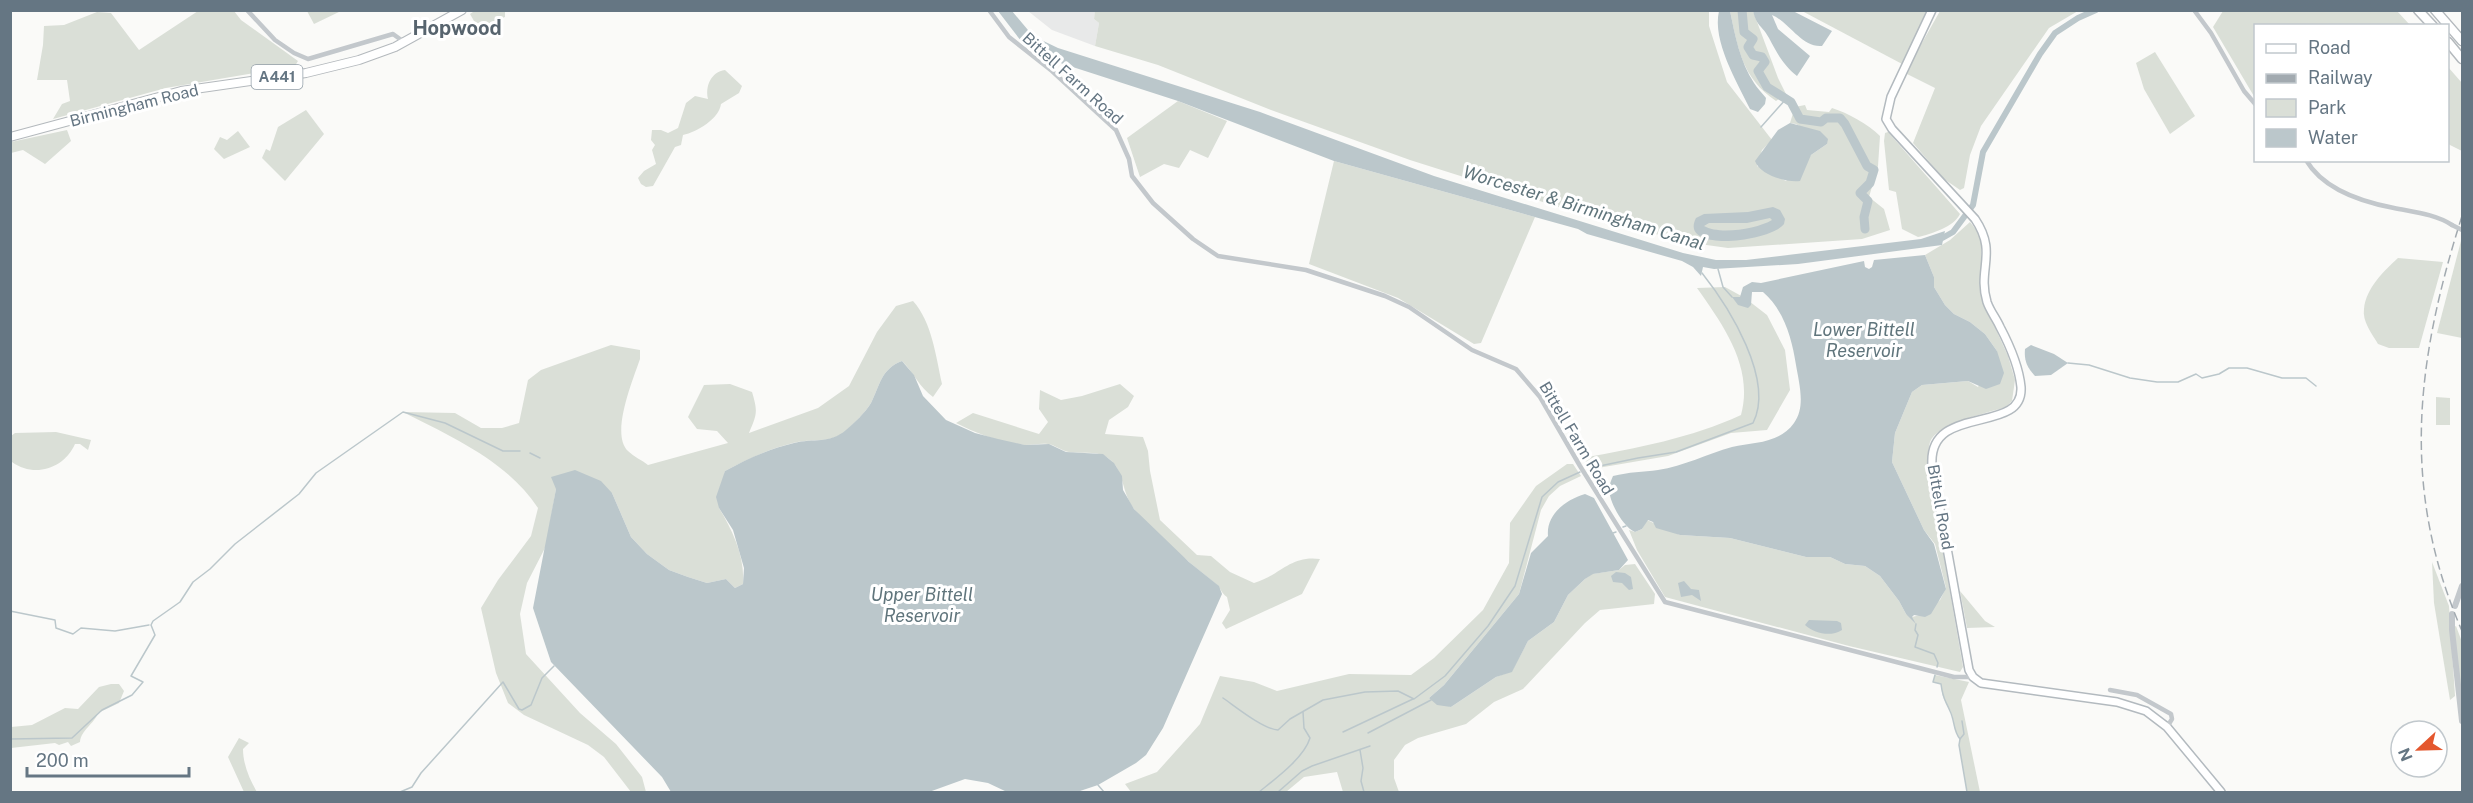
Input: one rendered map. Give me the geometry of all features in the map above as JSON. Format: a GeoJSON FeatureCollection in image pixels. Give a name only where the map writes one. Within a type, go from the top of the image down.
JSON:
{"type":"FeatureCollection","features":[{"type":"Feature","properties":{"kind":"highway","name":"Birmingham Road"},"geometry":{"type":"LineString","coordinates":[[10,136],[181,91],[315,71],[377,55],[462,10]]}},
{"type":"Feature","properties":{"kind":"highway"},"geometry":{"type":"LineString","coordinates":[[2418,10],[2431,24]]}},
{"type":"Feature","properties":{"kind":"highway"},"geometry":{"type":"LineString","coordinates":[[2435,10],[2448,24]]}},
{"type":"Feature","properties":{"kind":"highway"},"geometry":{"type":"LineString","coordinates":[[2449,26],[2463,41]]}},
{"type":"Feature","properties":{"kind":"highway"},"geometry":{"type":"LineString","coordinates":[[2449,43],[2463,59]]}},
{"type":"Feature","properties":{"kind":"main road","name":"Bittell Road"},"geometry":{"type":"LineString","coordinates":[[1932,10],[1891,97],[1886,119],[1892,129],[1975,219],[1987,243],[1984,285],[1987,302],[2010,351],[2021,390],[2018,401],[2004,413],[1946,431],[1937,440],[1932,453],[1932,465],[1969,667],[1974,677]]}},
{"type":"Feature","properties":{"kind":"main road"},"geometry":{"type":"LineString","coordinates":[[1974,677],[1985,683],[2124,703],[2146,711],[2167,728],[2221,792]]}},
{"type":"Feature","properties":{"kind":"street"},"geometry":{"type":"LineString","coordinates":[[247,10],[275,40],[308,59],[315,71]]}},
{"type":"Feature","properties":{"kind":"street","name":"Bittell Farm Road"},"geometry":{"type":"LineString","coordinates":[[989,10],[1009,37],[1052,71],[1116,130],[1128,159],[1132,176],[1153,203],[1193,239],[1218,255],[1306,270],[1385,296],[1409,307],[1472,350],[1516,369],[1540,397],[1665,603],[1954,677],[1974,677]]}},
{"type":"Feature","properties":{"kind":"street"},"geometry":{"type":"LineString","coordinates":[[2194,10],[2211,33],[2244,91],[2254,103]]}},
{"type":"Feature","properties":{"kind":"street"},"geometry":{"type":"LineString","coordinates":[[308,59],[393,34],[404,42]]}},
{"type":"Feature","properties":{"kind":"street"},"geometry":{"type":"LineString","coordinates":[[2307,162],[2318,177],[2334,188],[2386,207],[2442,219],[2463,230]]}},
{"type":"Feature","properties":{"kind":"street"},"geometry":{"type":"LineString","coordinates":[[2463,586],[2452,614],[2451,630],[2463,721]]}},
{"type":"Feature","properties":{"kind":"street"},"geometry":{"type":"LineString","coordinates":[[2110,690],[2137,695],[2170,714],[2172,719],[2167,728]]}},
{"type":"Feature","properties":{"kind":"shaded area"},"geometry":{"type":"Polygon","coordinates":[[[1028,11],[1095,11],[1094,19],[1099,23],[1095,46],[1052,30],[1028,11]]]}},
{"type":"Feature","properties":{"kind":"green space"},"geometry":{"type":"Polygon","coordinates":[[[476,10],[505,11],[505,17],[478,28],[470,14],[476,10]]]}},
{"type":"Feature","properties":{"kind":"green space"},"geometry":{"type":"Polygon","coordinates":[[[1095,10],[1709,11],[1709,26],[1727,82],[1772,140],[1762,150],[1757,166],[1786,181],[1811,155],[1827,144],[1796,124],[1790,123],[1795,107],[1805,105],[1807,110],[1829,112],[1832,108],[1851,116],[1880,136],[1878,166],[1869,197],[1884,209],[1890,230],[1862,239],[1728,248],[1685,242],[1571,211],[1410,160],[1271,110],[1158,65],[1095,46],[1099,23],[1094,19],[1095,10]]]}},
{"type":"Feature","properties":{"kind":"green space"},"geometry":{"type":"Polygon","coordinates":[[[198,11],[234,11],[241,20],[298,61],[295,66],[166,88],[53,119],[62,104],[70,101],[67,80],[37,80],[44,26],[64,25],[97,12],[111,13],[139,50],[198,11]]]}},
{"type":"Feature","properties":{"kind":"green space"},"geometry":{"type":"Polygon","coordinates":[[[307,11],[341,11],[314,24],[307,11]]]}},
{"type":"Feature","properties":{"kind":"green space"},"geometry":{"type":"Polygon","coordinates":[[[1730,11],[1753,11],[1786,94],[1776,101],[1756,83],[1743,62],[1730,11]]]}},
{"type":"Feature","properties":{"kind":"green space"},"geometry":{"type":"Polygon","coordinates":[[[1802,11],[1931,11],[1904,65],[1802,11]]]}},
{"type":"Feature","properties":{"kind":"green space"},"geometry":{"type":"Polygon","coordinates":[[[1940,11],[2078,11],[2049,28],[1981,126],[1970,155],[1964,188],[1960,190],[1944,179],[1913,143],[1935,88],[1907,74],[1940,11]]]}},
{"type":"Feature","properties":{"kind":"green space"},"geometry":{"type":"Polygon","coordinates":[[[2223,11],[2397,11],[2409,24],[2254,24],[2254,96],[2213,27],[2223,11]]]}},
{"type":"Feature","properties":{"kind":"green space"},"geometry":{"type":"Polygon","coordinates":[[[2155,52],[2195,116],[2170,134],[2144,89],[2136,63],[2155,52]]]}},
{"type":"Feature","properties":{"kind":"green space"},"geometry":{"type":"Polygon","coordinates":[[[2449,68],[2462,83],[2462,151],[2449,144],[2449,68]]]}},
{"type":"Feature","properties":{"kind":"green space"},"geometry":{"type":"Polygon","coordinates":[[[725,70],[742,86],[739,93],[721,104],[716,115],[707,124],[683,135],[681,145],[675,147],[653,186],[646,187],[641,184],[638,178],[644,171],[656,164],[652,150],[655,145],[651,140],[652,130],[668,133],[678,128],[686,103],[695,96],[708,99],[707,89],[710,80],[720,71],[725,70]]]}},
{"type":"Feature","properties":{"kind":"green space"},"geometry":{"type":"Polygon","coordinates":[[[1178,101],[1227,121],[1208,158],[1190,150],[1179,168],[1164,164],[1140,177],[1127,138],[1178,101]]]}},
{"type":"Feature","properties":{"kind":"green space"},"geometry":{"type":"Polygon","coordinates":[[[306,110],[324,134],[285,181],[262,158],[266,149],[270,151],[278,127],[306,110]]]}},
{"type":"Feature","properties":{"kind":"green space"},"geometry":{"type":"Polygon","coordinates":[[[67,130],[71,141],[45,164],[23,150],[11,153],[11,142],[67,130]]]}},
{"type":"Feature","properties":{"kind":"green space"},"geometry":{"type":"Polygon","coordinates":[[[238,131],[250,147],[224,159],[214,149],[220,137],[227,140],[238,131]]]}},
{"type":"Feature","properties":{"kind":"green space"},"geometry":{"type":"Polygon","coordinates":[[[1888,132],[1960,214],[1953,223],[1918,237],[1902,229],[1896,192],[1889,190],[1884,141],[1885,133],[1888,132]]]}},
{"type":"Feature","properties":{"kind":"green space"},"geometry":{"type":"Polygon","coordinates":[[[1334,161],[1535,217],[1481,343],[1474,344],[1398,298],[1309,264],[1334,161]]]}},
{"type":"Feature","properties":{"kind":"green space"},"geometry":{"type":"Polygon","coordinates":[[[1970,222],[1981,236],[1981,290],[1988,312],[2008,356],[2015,380],[2012,401],[2006,407],[1952,424],[1935,435],[1929,445],[1928,466],[1963,667],[1960,672],[1849,646],[1665,597],[1637,550],[1629,530],[1635,532],[1642,529],[1647,520],[1680,535],[1730,538],[1806,557],[1830,557],[1845,564],[1865,566],[1880,576],[1906,614],[1912,617],[1920,615],[1940,600],[1946,588],[1935,544],[1924,530],[1892,462],[1895,433],[1912,392],[1922,385],[1968,381],[1978,387],[1997,351],[1985,334],[1970,322],[1954,314],[1945,305],[1934,287],[1934,277],[1925,255],[1950,240],[1970,222]]]}},
{"type":"Feature","properties":{"kind":"green space"},"geometry":{"type":"Polygon","coordinates":[[[2462,237],[2462,338],[2437,333],[2462,237]]]}},
{"type":"Feature","properties":{"kind":"green space"},"geometry":{"type":"Polygon","coordinates":[[[2398,258],[2443,262],[2419,348],[2389,348],[2378,344],[2364,318],[2365,301],[2368,294],[2382,274],[2398,258]]]}},
{"type":"Feature","properties":{"kind":"green space"},"geometry":{"type":"Polygon","coordinates":[[[1725,287],[1745,298],[1767,315],[1785,350],[1790,390],[1767,430],[1731,433],[1668,456],[1592,469],[1583,458],[1683,436],[1741,415],[1744,397],[1740,363],[1726,332],[1697,288],[1725,287]]]}},
{"type":"Feature","properties":{"kind":"green space"},"geometry":{"type":"Polygon","coordinates":[[[913,301],[925,319],[938,363],[942,384],[933,397],[902,361],[885,373],[869,407],[840,435],[834,438],[784,445],[725,471],[719,508],[740,554],[743,584],[735,588],[726,579],[707,583],[669,570],[647,554],[631,537],[612,493],[556,489],[546,546],[527,583],[520,614],[526,654],[580,713],[616,744],[642,777],[646,792],[631,792],[604,757],[588,745],[524,715],[508,703],[496,673],[481,608],[498,580],[531,536],[538,508],[525,491],[495,464],[459,441],[403,412],[455,413],[481,428],[502,428],[519,423],[528,380],[541,370],[611,345],[640,350],[640,359],[628,393],[621,432],[623,443],[628,451],[648,465],[728,443],[717,431],[697,429],[688,417],[704,385],[730,384],[752,392],[756,413],[749,433],[818,408],[849,386],[877,332],[896,306],[913,301]]]}},
{"type":"Feature","properties":{"kind":"green space"},"geometry":{"type":"Polygon","coordinates":[[[1120,384],[1134,396],[1128,407],[1109,420],[1105,434],[1143,437],[1148,451],[1160,520],[1197,555],[1211,556],[1230,572],[1254,583],[1301,560],[1320,559],[1302,594],[1226,629],[1222,623],[1230,610],[1227,597],[1216,584],[1163,540],[1135,510],[1112,461],[1101,454],[1069,452],[1048,444],[1025,445],[1007,442],[980,434],[956,423],[973,413],[1039,434],[1048,422],[1039,409],[1040,390],[1061,400],[1120,384]]]}},
{"type":"Feature","properties":{"kind":"green space"},"geometry":{"type":"Polygon","coordinates":[[[2436,397],[2450,398],[2450,425],[2436,425],[2436,397]]]}},
{"type":"Feature","properties":{"kind":"green space"},"geometry":{"type":"Polygon","coordinates":[[[56,432],[91,440],[88,450],[80,444],[75,444],[64,460],[39,470],[21,467],[12,462],[11,436],[15,433],[56,432]]]}},
{"type":"Feature","properties":{"kind":"green space"},"geometry":{"type":"Polygon","coordinates":[[[1567,464],[1573,464],[1581,476],[1560,486],[1549,496],[1541,510],[1519,594],[1444,685],[1429,698],[1451,707],[1496,677],[1512,671],[1528,641],[1554,622],[1568,595],[1592,574],[1619,570],[1625,565],[1635,564],[1655,594],[1654,604],[1600,610],[1523,689],[1494,702],[1466,724],[1418,738],[1405,745],[1394,760],[1394,778],[1399,792],[1343,792],[1337,772],[1304,777],[1286,792],[1131,792],[1125,784],[1157,772],[1200,724],[1220,676],[1254,682],[1277,691],[1349,674],[1411,675],[1434,658],[1483,610],[1509,563],[1510,523],[1536,486],[1567,464]]]}},
{"type":"Feature","properties":{"kind":"green space"},"geometry":{"type":"Polygon","coordinates":[[[2432,562],[2449,606],[2455,696],[2450,700],[2434,603],[2432,562]]]}},
{"type":"Feature","properties":{"kind":"green space"},"geometry":{"type":"Polygon","coordinates":[[[1960,591],[1985,621],[1995,627],[1967,628],[1960,591]]]}},
{"type":"Feature","properties":{"kind":"green space"},"geometry":{"type":"Polygon","coordinates":[[[2456,626],[2462,642],[2462,707],[2454,627],[2456,626]]]}},
{"type":"Feature","properties":{"kind":"green space"},"geometry":{"type":"Polygon","coordinates":[[[1935,675],[1969,682],[1961,700],[1980,792],[1967,792],[1960,739],[1943,696],[1941,684],[1933,682],[1935,675]]]}},
{"type":"Feature","properties":{"kind":"green space"},"geometry":{"type":"Polygon","coordinates":[[[119,684],[124,691],[119,703],[98,713],[80,742],[71,746],[68,742],[59,745],[55,743],[11,748],[11,727],[32,725],[65,708],[78,709],[99,687],[119,684]]]}},
{"type":"Feature","properties":{"kind":"green space"},"geometry":{"type":"Polygon","coordinates":[[[239,738],[249,743],[243,749],[244,761],[257,792],[244,792],[228,757],[239,738]]]}},
{"type":"Feature","properties":{"kind":"water"},"geometry":{"type":"Polygon","coordinates":[[[998,11],[1012,11],[1033,36],[1058,48],[1260,112],[1434,176],[1683,253],[1716,260],[1746,260],[1921,239],[1945,231],[1942,245],[1798,264],[1714,269],[1703,267],[1701,276],[1693,267],[1682,261],[1587,234],[1578,229],[1334,161],[1178,101],[1051,60],[1021,41],[998,11]]]}},
{"type":"Feature","properties":{"kind":"water"},"geometry":{"type":"Polygon","coordinates":[[[1719,11],[1730,11],[1745,66],[1755,85],[1766,98],[1765,104],[1758,112],[1750,109],[1727,61],[1719,35],[1719,11]]]}},
{"type":"Feature","properties":{"kind":"water"},"geometry":{"type":"Polygon","coordinates":[[[1753,11],[1793,11],[1832,31],[1822,46],[1815,46],[1802,39],[1772,15],[1778,29],[1810,56],[1797,76],[1781,58],[1756,20],[1753,11]]]}},
{"type":"Feature","properties":{"kind":"water"},"geometry":{"type":"Polygon","coordinates":[[[1790,123],[1820,131],[1828,139],[1827,144],[1811,155],[1800,181],[1788,181],[1774,177],[1762,170],[1755,161],[1778,130],[1790,123]]]}},
{"type":"Feature","properties":{"kind":"water"},"geometry":{"type":"Polygon","coordinates":[[[1773,207],[1780,210],[1785,219],[1784,224],[1762,236],[1728,241],[1712,240],[1700,236],[1694,229],[1696,218],[1704,214],[1748,212],[1773,207]],[[1770,218],[1747,223],[1709,223],[1704,226],[1719,230],[1738,230],[1772,220],[1770,218]]]}},
{"type":"Feature","properties":{"kind":"water","name":"Lower Bittell Reservoir"},"geometry":{"type":"Polygon","coordinates":[[[1925,255],[1934,277],[1934,287],[1945,305],[1954,314],[1970,322],[1985,334],[1997,351],[2004,373],[2000,384],[1986,389],[1968,381],[1922,385],[1912,392],[1895,433],[1892,462],[1924,530],[1934,544],[1946,589],[1931,614],[1925,617],[1914,615],[1912,617],[1916,624],[1906,614],[1880,576],[1865,566],[1845,564],[1830,557],[1806,557],[1730,538],[1680,535],[1656,528],[1653,522],[1648,520],[1642,529],[1635,532],[1626,525],[1618,514],[1610,495],[1609,486],[1613,476],[1668,468],[1732,447],[1774,439],[1788,430],[1798,417],[1801,402],[1800,387],[1792,345],[1782,316],[1763,292],[1752,292],[1751,305],[1748,308],[1738,305],[1732,297],[1740,297],[1743,287],[1752,282],[1761,283],[1864,261],[1865,267],[1869,269],[1874,260],[1925,255]]]}},
{"type":"Feature","properties":{"kind":"water"},"geometry":{"type":"Polygon","coordinates":[[[2031,345],[2054,354],[2068,363],[2051,375],[2035,376],[2028,367],[2025,357],[2025,349],[2031,345]]]}},
{"type":"Feature","properties":{"kind":"water","name":"Upper Bittell Reservoir"},"geometry":{"type":"Polygon","coordinates":[[[902,361],[914,375],[923,396],[946,420],[975,433],[1025,445],[1049,444],[1066,452],[1103,454],[1114,463],[1122,476],[1123,490],[1134,509],[1189,562],[1219,586],[1222,594],[1163,728],[1146,755],[1136,763],[1098,785],[1077,792],[1007,792],[988,783],[965,779],[929,792],[671,792],[662,777],[551,662],[533,608],[556,489],[551,477],[575,470],[601,481],[612,493],[631,537],[647,554],[669,570],[707,583],[726,579],[735,588],[743,584],[744,568],[733,530],[719,508],[716,497],[725,471],[776,448],[828,439],[840,434],[869,407],[885,373],[902,361]]]}},
{"type":"Feature","properties":{"kind":"water"},"geometry":{"type":"Polygon","coordinates":[[[1585,494],[1594,498],[1628,560],[1619,570],[1593,574],[1568,595],[1554,622],[1528,641],[1512,672],[1496,677],[1451,707],[1437,705],[1429,698],[1444,685],[1519,594],[1531,553],[1548,536],[1550,521],[1558,509],[1570,500],[1585,494]]]}},
{"type":"Feature","properties":{"kind":"water"},"geometry":{"type":"Polygon","coordinates":[[[1616,572],[1625,573],[1631,577],[1633,589],[1629,590],[1622,583],[1613,582],[1611,576],[1616,572]]]}},
{"type":"Feature","properties":{"kind":"water"},"geometry":{"type":"Polygon","coordinates":[[[1684,581],[1691,589],[1699,590],[1701,601],[1692,595],[1681,597],[1678,583],[1684,581]]]}},
{"type":"Feature","properties":{"kind":"water"},"geometry":{"type":"Polygon","coordinates":[[[1809,620],[1837,621],[1841,623],[1842,630],[1828,634],[1818,632],[1805,625],[1809,620]]]}},
{"type":"Feature","properties":{"kind":"waterway"},"geometry":{"type":"LineString","coordinates":[[1742,10],[1744,32],[1753,39],[1748,47],[1753,55],[1762,57],[1765,62],[1758,71],[1767,87],[1791,102],[1800,119],[1821,122],[1826,118],[1840,118],[1867,166],[1874,170],[1870,183],[1860,193],[1868,201],[1864,217],[1865,229]]}},
{"type":"Feature","properties":{"kind":"waterway","name":"Worcester & Birmingham Canal"},"geometry":{"type":"LineString","coordinates":[[1937,241],[1953,232],[1973,205],[1983,152],[2040,54],[2055,33],[2078,18],[2096,10]]}},
{"type":"Feature","properties":{"kind":"waterway"},"geometry":{"type":"LineString","coordinates":[[1761,127],[1786,99]]}},
{"type":"Feature","properties":{"kind":"waterway"},"geometry":{"type":"LineString","coordinates":[[1718,269],[1723,287],[1732,297]]}},
{"type":"Feature","properties":{"kind":"waterway"},"geometry":{"type":"LineString","coordinates":[[1590,468],[1676,452],[1753,423],[1758,406],[1758,386],[1754,366],[1736,324],[1702,273]]}},
{"type":"Feature","properties":{"kind":"waterway"},"geometry":{"type":"LineString","coordinates":[[2068,363],[2089,365],[2130,378],[2157,382],[2178,382],[2196,374],[2202,378],[2219,374],[2229,368],[2247,368],[2282,378],[2306,378],[2316,386]]}},
{"type":"Feature","properties":{"kind":"waterway"},"geometry":{"type":"LineString","coordinates":[[10,739],[72,738],[102,710],[132,695],[143,682],[131,676],[155,635],[151,625],[153,621],[180,602],[193,582],[235,544],[299,494],[316,473],[403,412],[445,423],[503,451],[520,451]]}},
{"type":"Feature","properties":{"kind":"waterway"},"geometry":{"type":"LineString","coordinates":[[530,453],[540,458]]}},
{"type":"Feature","properties":{"kind":"waterway"},"geometry":{"type":"LineString","coordinates":[[1223,698],[1257,722],[1278,730],[1290,719],[1323,700],[1365,692],[1398,691],[1414,699],[1445,676],[1488,626],[1515,586],[1542,497],[1558,482],[1580,472]]}},
{"type":"Feature","properties":{"kind":"waterway"},"geometry":{"type":"LineString","coordinates":[[10,611],[55,620],[56,628],[73,634],[81,628],[115,631],[149,625]]}},
{"type":"Feature","properties":{"kind":"waterway"},"geometry":{"type":"LineString","coordinates":[[1916,624],[1915,630],[1918,635],[1915,647],[1934,654],[1938,663],[1937,667]]}},
{"type":"Feature","properties":{"kind":"waterway"},"geometry":{"type":"LineString","coordinates":[[400,792],[412,787],[421,773],[503,682],[519,709],[522,710],[531,705],[542,678],[554,666]]}},
{"type":"Feature","properties":{"kind":"waterway"},"geometry":{"type":"LineString","coordinates":[[1935,675],[1933,682],[1941,684],[1943,696],[1960,739],[1967,792]]}},
{"type":"Feature","properties":{"kind":"waterway"},"geometry":{"type":"LineString","coordinates":[[1343,732],[1413,699]]}},
{"type":"Feature","properties":{"kind":"waterway"},"geometry":{"type":"LineString","coordinates":[[1368,733],[1431,700]]}},
{"type":"Feature","properties":{"kind":"waterway"},"geometry":{"type":"LineString","coordinates":[[1259,792],[1288,768],[1307,746],[1310,738],[1304,728],[1303,712]]}},
{"type":"Feature","properties":{"kind":"waterway"},"geometry":{"type":"LineString","coordinates":[[1960,739],[1964,734],[1962,721]]}},
{"type":"Feature","properties":{"kind":"waterway"},"geometry":{"type":"LineString","coordinates":[[1278,792],[1302,771],[1370,746]]}},
{"type":"Feature","properties":{"kind":"waterway"},"geometry":{"type":"LineString","coordinates":[[1360,750],[1363,768],[1361,781],[1364,792]]}},
{"type":"Feature","properties":{"kind":"waterway"},"geometry":{"type":"LineString","coordinates":[[1098,785],[1104,792]]}},
{"type":"Feature","properties":{"kind":"railway"},"geometry":{"type":"LineString","coordinates":[[2462,216],[2434,322],[2425,373],[2422,424],[2423,475],[2429,526],[2442,578],[2462,631]]}},
{"type":"Feature","properties":{"kind":"district","name":"Hopwood"},"geometry":{"type":"Point","coordinates":[457,28]}}]}
